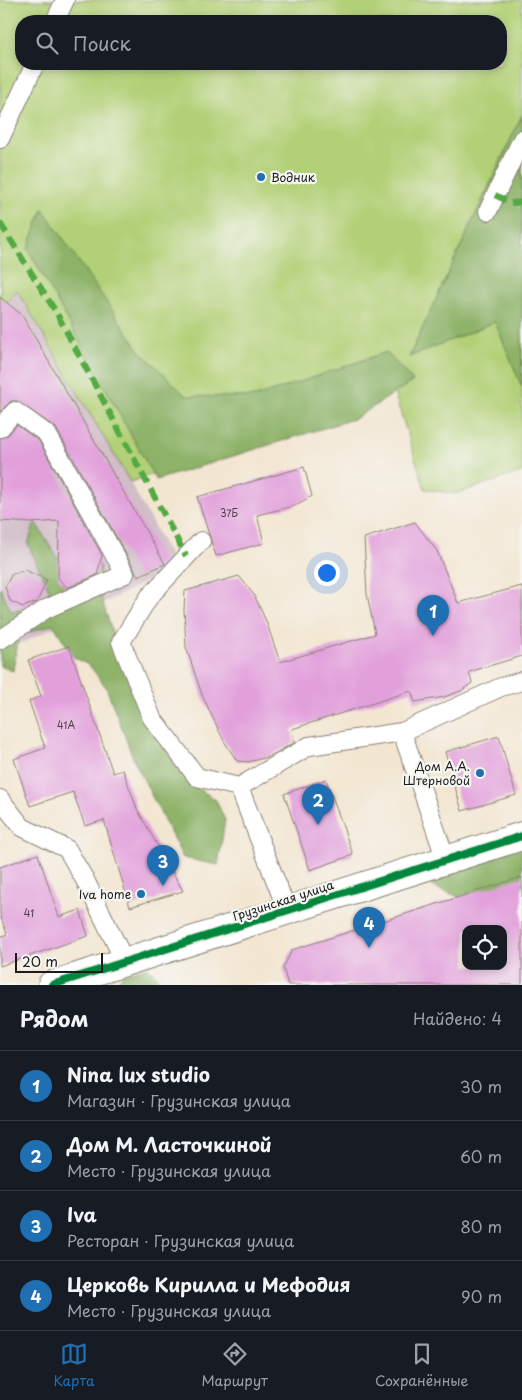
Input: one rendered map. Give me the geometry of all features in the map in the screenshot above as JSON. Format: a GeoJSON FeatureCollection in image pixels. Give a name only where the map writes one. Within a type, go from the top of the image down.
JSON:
{"type":"FeatureCollection","features":[{"type":"Feature","properties":{"kind":"street","name":"Грузинская улица"},"geometry":{"type":"LineString","coordinates":[[52,985],[522,836]]}},
{"type":"Feature","properties":{"kind":"lane"},"geometry":{"type":"LineString","coordinates":[[58,15],[65,0]]}},
{"type":"Feature","properties":{"kind":"lane"},"geometry":{"type":"LineString","coordinates":[[0,139],[32,70]]}},
{"type":"Feature","properties":{"kind":"lane"},"geometry":{"type":"LineString","coordinates":[[488,211],[522,138]]}},
{"type":"Feature","properties":{"kind":"lane"},"geometry":{"type":"LineString","coordinates":[[0,428],[15,411],[47,434],[126,574],[46,609],[0,640]]}},
{"type":"Feature","properties":{"kind":"lane"},"geometry":{"type":"LineString","coordinates":[[201,541],[149,596],[121,642],[152,718],[197,777],[239,787],[309,746],[402,732],[502,687],[522,681]]}},
{"type":"Feature","properties":{"kind":"lane"},"geometry":{"type":"LineString","coordinates":[[402,732],[446,860]]}},
{"type":"Feature","properties":{"kind":"lane"},"geometry":{"type":"LineString","coordinates":[[239,787],[287,910]]}},
{"type":"Feature","properties":{"kind":"lane"},"geometry":{"type":"LineString","coordinates":[[0,799],[22,827],[67,850],[86,880],[125,962]]}},
{"type":"Feature","properties":{"kind":"shaded area"},"geometry":{"type":"Polygon","coordinates":[[[16,290],[130,482],[176,567],[0,654],[0,311],[16,290]]]}},
{"type":"Feature","properties":{"kind":"green space","name":"Водник"},"geometry":{"type":"Polygon","coordinates":[[[0,0],[522,0],[522,472],[455,494],[425,489],[394,392],[130,482],[17,290],[0,311],[0,0]]]}},
{"type":"Feature","properties":{"kind":"green space"},"geometry":{"type":"Polygon","coordinates":[[[522,115],[522,387],[495,322],[409,357],[522,115]]]}},
{"type":"Feature","properties":{"kind":"green space"},"geometry":{"type":"Polygon","coordinates":[[[43,209],[140,351],[186,396],[256,397],[386,352],[413,381],[356,418],[156,480],[28,249],[43,209]]]}},
{"type":"Feature","properties":{"kind":"green space"},"geometry":{"type":"Polygon","coordinates":[[[35,522],[69,577],[99,561],[102,600],[119,654],[150,727],[187,781],[216,800],[225,820],[218,865],[183,858],[134,760],[106,687],[90,666],[74,657],[53,624],[19,636],[13,671],[0,666],[0,587],[11,611],[35,609],[50,592],[28,544],[35,522]]]}},
{"type":"Feature","properties":{"kind":"green space"},"geometry":{"type":"Polygon","coordinates":[[[522,840],[522,888],[470,901],[431,886],[440,867],[522,840]]]}},
{"type":"Feature","properties":{"kind":"green space"},"geometry":{"type":"Polygon","coordinates":[[[148,967],[159,979],[156,985],[114,985],[124,974],[148,967]]]}},
{"type":"Feature","properties":{"kind":"building"},"geometry":{"type":"Polygon","coordinates":[[[0,297],[22,315],[165,564],[138,576],[56,428],[17,401],[11,401],[0,412],[0,297]]]}},
{"type":"Feature","properties":{"kind":"building"},"geometry":{"type":"Polygon","coordinates":[[[17,425],[39,441],[102,555],[97,575],[67,588],[58,578],[59,521],[31,523],[0,521],[0,438],[8,435],[17,425]]]}},
{"type":"Feature","properties":{"kind":"building"},"geometry":{"type":"Polygon","coordinates":[[[304,467],[312,496],[294,506],[257,515],[264,543],[216,556],[197,497],[304,467]]]}},
{"type":"Feature","properties":{"kind":"building"},"geometry":{"type":"Polygon","coordinates":[[[415,522],[437,551],[458,603],[522,586],[522,656],[469,672],[472,683],[461,691],[444,697],[415,702],[411,691],[292,729],[294,743],[268,757],[248,762],[237,761],[224,741],[202,695],[186,647],[185,591],[239,576],[254,595],[266,621],[280,662],[375,634],[367,594],[364,538],[415,522]]]}},
{"type":"Feature","properties":{"kind":"building"},"geometry":{"type":"Polygon","coordinates":[[[25,570],[47,580],[37,602],[23,607],[10,601],[5,587],[12,574],[25,570]]]}},
{"type":"Feature","properties":{"kind":"building"},"geometry":{"type":"Polygon","coordinates":[[[69,646],[113,773],[123,770],[137,809],[183,891],[130,907],[104,820],[85,826],[73,792],[30,806],[14,759],[45,748],[29,701],[41,696],[28,660],[69,646]]]}},
{"type":"Feature","properties":{"kind":"building","name":"Дом А.А. Штерновой"},"geometry":{"type":"Polygon","coordinates":[[[499,736],[516,795],[462,811],[445,752],[499,736]]]}},
{"type":"Feature","properties":{"kind":"building"},"geometry":{"type":"Polygon","coordinates":[[[326,779],[353,855],[310,870],[284,794],[326,779]]]}},
{"type":"Feature","properties":{"kind":"building"},"geometry":{"type":"Polygon","coordinates":[[[38,854],[59,917],[80,910],[88,936],[0,966],[0,937],[7,934],[0,915],[0,867],[38,854]]]}},
{"type":"Feature","properties":{"kind":"building"},"geometry":{"type":"Polygon","coordinates":[[[522,877],[522,985],[288,985],[283,968],[292,950],[522,877]]]}},
{"type":"Feature","properties":{"kind":"marked path"},"geometry":{"type":"LineString","coordinates":[[495,195],[511,203],[522,202]]}},
{"type":"Feature","properties":{"kind":"marked path"},"geometry":{"type":"LineString","coordinates":[[0,223],[56,312],[186,556]]}},
{"type":"Feature","properties":{"kind":"cycle path"},"geometry":{"type":"LineString","coordinates":[[52,985],[522,836]]}},
{"type":"Feature","properties":{"kind":"place","name":"Водник"},"geometry":{"type":"Point","coordinates":[261,177]}},
{"type":"Feature","properties":{"kind":"place","name":"Nina lux studio"},"geometry":{"type":"Point","coordinates":[433,636]}},
{"type":"Feature","properties":{"kind":"place","name":"Дом А.А. Штерновой"},"geometry":{"type":"Point","coordinates":[480,773]}},
{"type":"Feature","properties":{"kind":"place","name":"Дом М. Ласточкиной"},"geometry":{"type":"Point","coordinates":[318,825]}},
{"type":"Feature","properties":{"kind":"place","name":"Iva"},"geometry":{"type":"Point","coordinates":[163,886]}},
{"type":"Feature","properties":{"kind":"place","name":"Iva home"},"geometry":{"type":"Point","coordinates":[141,894]}},
{"type":"Feature","properties":{"kind":"place","name":"Церковь Кирилла и Мефодия"},"geometry":{"type":"Point","coordinates":[369,948]}}]}
